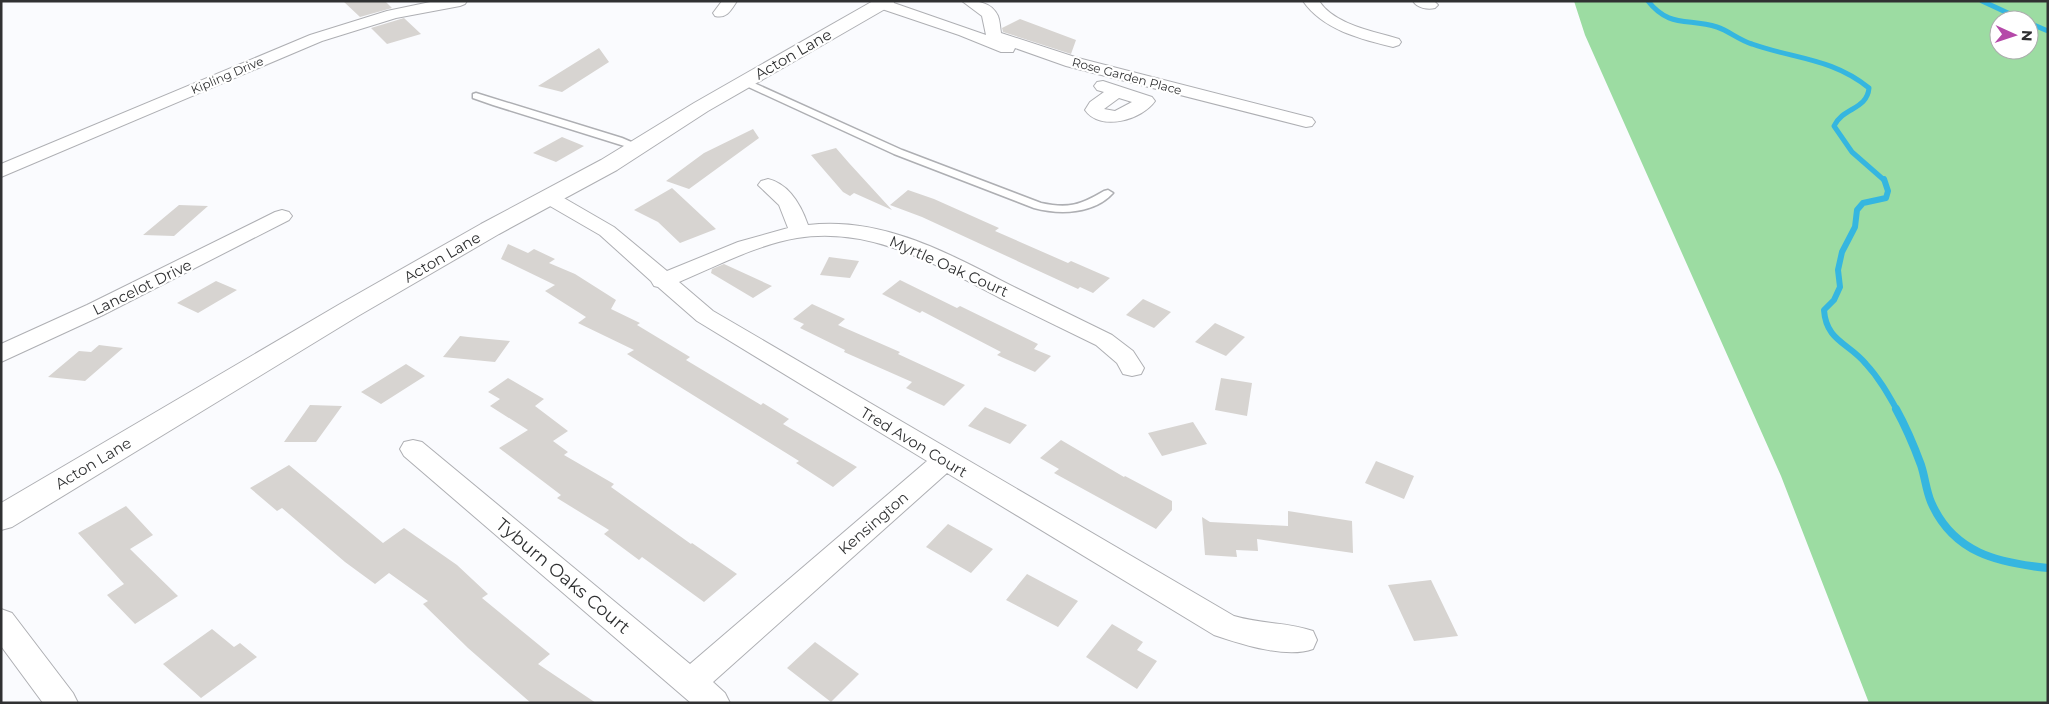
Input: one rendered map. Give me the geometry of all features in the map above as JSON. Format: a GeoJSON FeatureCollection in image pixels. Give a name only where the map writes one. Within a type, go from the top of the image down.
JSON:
{"type":"FeatureCollection","features":[{"type":"Feature","properties":{"kind":"street","name":"Kipling Drive"},"geometry":{"type":"LineString","coordinates":[[1,171],[316,38],[393,14],[460,1]]}},
{"type":"Feature","properties":{"kind":"street","name":"Rose Garden Place"},"geometry":{"type":"LineString","coordinates":[[969,1],[986,10],[990,15],[992,32],[995,36],[1072,62],[1306,122]]}},
{"type":"Feature","properties":{"kind":"street"},"geometry":{"type":"LineString","coordinates":[[1311,1],[1332,20],[1353,30],[1393,42]]}},
{"type":"Feature","properties":{"kind":"street"},"geometry":{"type":"LineString","coordinates":[[884,3],[1117,90]]}},
{"type":"Feature","properties":{"kind":"street","name":"Acton Lane"},"geometry":{"type":"LineString","coordinates":[[1,518],[349,310],[490,229],[550,198],[745,82],[884,3]]}},
{"type":"Feature","properties":{"kind":"street"},"geometry":{"type":"LineString","coordinates":[[768,185],[780,193],[787,201],[795,214],[799,231]]}},
{"type":"Feature","properties":{"kind":"street","name":"Tred Avon Court"},"geometry":{"type":"LineString","coordinates":[[550,198],[607,231],[662,281],[705,316],[1225,626],[1250,634],[1302,640]]}},
{"type":"Feature","properties":{"kind":"street","name":"Lancelot Drive"},"geometry":{"type":"LineString","coordinates":[[1,354],[112,302],[282,216]]}},
{"type":"Feature","properties":{"kind":"street","name":"Myrtle Oak Court"},"geometry":{"type":"LineString","coordinates":[[662,281],[765,239],[799,231],[855,230],[884,236],[951,263],[1104,340],[1125,357],[1132,368]]}},
{"type":"Feature","properties":{"kind":"street","name":"Tyburn Oaks Court"},"geometry":{"type":"LineString","coordinates":[[413,449],[714,703]]}},
{"type":"Feature","properties":{"kind":"street","name":"Kensington"},"geometry":{"type":"LineString","coordinates":[[690,683],[945,460]]}},
{"type":"Feature","properties":{"kind":"street"},"geometry":{"type":"LineString","coordinates":[[1,622],[62,703]]}},
{"type":"Feature","properties":{"kind":"lane"},"geometry":{"type":"LineString","coordinates":[[745,82],[898,152],[1038,206],[1054,209],[1084,207],[1108,193]]}},
{"type":"Feature","properties":{"kind":"lane"},"geometry":{"type":"LineString","coordinates":[[476,96],[520,112],[601,134],[638,147]]}},
{"type":"Feature","properties":{"kind":"green space"},"geometry":{"type":"Polygon","coordinates":[[[1574,1],[2048,1],[2048,703],[1869,703],[1781,476],[1585,35],[1574,1]]]}},
{"type":"Feature","properties":{"kind":"building"},"geometry":{"type":"Polygon","coordinates":[[[343,1],[385,1],[392,8],[360,17],[343,1]]]}},
{"type":"Feature","properties":{"kind":"building"},"geometry":{"type":"Polygon","coordinates":[[[404,18],[421,34],[387,44],[371,28],[404,18]]]}},
{"type":"Feature","properties":{"kind":"building"},"geometry":{"type":"Polygon","coordinates":[[[1020,19],[1076,40],[1071,54],[1003,32],[1002,28],[1020,19]]]}},
{"type":"Feature","properties":{"kind":"building"},"geometry":{"type":"Polygon","coordinates":[[[599,48],[609,62],[562,92],[538,86],[599,48]]]}},
{"type":"Feature","properties":{"kind":"building"},"geometry":{"type":"Polygon","coordinates":[[[753,129],[759,138],[689,189],[666,181],[704,153],[753,129]]]}},
{"type":"Feature","properties":{"kind":"building"},"geometry":{"type":"Polygon","coordinates":[[[562,137],[584,146],[556,162],[533,153],[562,137]]]}},
{"type":"Feature","properties":{"kind":"building"},"geometry":{"type":"Polygon","coordinates":[[[836,148],[892,210],[854,193],[850,196],[843,192],[811,155],[836,148]]]}},
{"type":"Feature","properties":{"kind":"building"},"geometry":{"type":"Polygon","coordinates":[[[672,188],[716,229],[680,243],[658,222],[634,210],[672,188]]]}},
{"type":"Feature","properties":{"kind":"building"},"geometry":{"type":"Polygon","coordinates":[[[908,190],[934,199],[999,228],[995,231],[1068,263],[1071,261],[1110,278],[1093,293],[1080,287],[1078,289],[922,217],[890,205],[908,190]]]}},
{"type":"Feature","properties":{"kind":"building"},"geometry":{"type":"Polygon","coordinates":[[[179,205],[208,206],[174,236],[143,235],[179,205]]]}},
{"type":"Feature","properties":{"kind":"building"},"geometry":{"type":"Polygon","coordinates":[[[508,244],[528,253],[534,249],[555,259],[549,263],[575,274],[616,300],[611,309],[640,323],[637,325],[690,357],[686,360],[761,405],[763,403],[789,419],[783,424],[857,467],[833,487],[796,463],[799,461],[627,354],[634,350],[578,323],[586,317],[545,291],[555,285],[501,259],[508,244]]]}},
{"type":"Feature","properties":{"kind":"building"},"geometry":{"type":"Polygon","coordinates":[[[829,257],[859,261],[850,278],[820,275],[829,257]]]}},
{"type":"Feature","properties":{"kind":"building"},"geometry":{"type":"Polygon","coordinates":[[[724,264],[772,286],[753,298],[711,273],[712,269],[724,264]]]}},
{"type":"Feature","properties":{"kind":"building"},"geometry":{"type":"Polygon","coordinates":[[[900,280],[957,308],[960,306],[1038,344],[1034,349],[1051,356],[1035,372],[997,355],[1001,352],[922,311],[920,313],[882,294],[900,280]]]}},
{"type":"Feature","properties":{"kind":"building"},"geometry":{"type":"Polygon","coordinates":[[[216,281],[237,290],[198,313],[177,303],[216,281]]]}},
{"type":"Feature","properties":{"kind":"building"},"geometry":{"type":"Polygon","coordinates":[[[1143,299],[1171,312],[1154,328],[1126,315],[1143,299]]]}},
{"type":"Feature","properties":{"kind":"building"},"geometry":{"type":"Polygon","coordinates":[[[812,304],[845,319],[838,325],[900,352],[898,354],[965,385],[944,406],[906,388],[912,382],[844,352],[845,350],[800,328],[804,324],[793,319],[812,304]]]}},
{"type":"Feature","properties":{"kind":"building"},"geometry":{"type":"Polygon","coordinates":[[[1215,323],[1245,337],[1226,356],[1195,342],[1215,323]]]}},
{"type":"Feature","properties":{"kind":"building"},"geometry":{"type":"Polygon","coordinates":[[[460,336],[510,341],[495,362],[443,357],[460,336]]]}},
{"type":"Feature","properties":{"kind":"building"},"geometry":{"type":"Polygon","coordinates":[[[99,345],[123,348],[85,381],[48,377],[79,351],[91,352],[99,345]]]}},
{"type":"Feature","properties":{"kind":"building"},"geometry":{"type":"Polygon","coordinates":[[[406,364],[425,376],[381,404],[361,392],[406,364]]]}},
{"type":"Feature","properties":{"kind":"building"},"geometry":{"type":"Polygon","coordinates":[[[508,378],[544,399],[535,406],[568,431],[553,441],[568,452],[564,455],[614,484],[611,487],[737,574],[704,602],[642,557],[639,560],[604,534],[609,530],[557,498],[561,495],[499,448],[528,430],[490,406],[500,399],[488,392],[508,378]]]}},
{"type":"Feature","properties":{"kind":"building"},"geometry":{"type":"Polygon","coordinates":[[[1221,378],[1252,383],[1247,416],[1215,410],[1221,378]]]}},
{"type":"Feature","properties":{"kind":"building"},"geometry":{"type":"Polygon","coordinates":[[[310,405],[342,406],[316,442],[284,442],[310,405]]]}},
{"type":"Feature","properties":{"kind":"building"},"geometry":{"type":"Polygon","coordinates":[[[985,407],[1027,425],[1010,444],[968,426],[985,407]]]}},
{"type":"Feature","properties":{"kind":"building"},"geometry":{"type":"Polygon","coordinates":[[[1193,422],[1207,444],[1162,456],[1148,433],[1193,422]]]}},
{"type":"Feature","properties":{"kind":"building"},"geometry":{"type":"Polygon","coordinates":[[[1061,440],[1124,477],[1172,501],[1172,510],[1156,529],[1054,473],[1059,469],[1040,458],[1061,440]]]}},
{"type":"Feature","properties":{"kind":"building"},"geometry":{"type":"Polygon","coordinates":[[[1376,461],[1414,476],[1404,499],[1365,483],[1376,461]]]}},
{"type":"Feature","properties":{"kind":"building"},"geometry":{"type":"Polygon","coordinates":[[[289,465],[383,543],[404,528],[457,565],[488,594],[482,598],[550,654],[538,664],[596,703],[531,703],[468,648],[423,604],[428,601],[389,573],[375,584],[345,562],[282,508],[277,511],[250,488],[289,465]]]}},
{"type":"Feature","properties":{"kind":"building"},"geometry":{"type":"Polygon","coordinates":[[[126,506],[153,535],[130,549],[178,596],[135,624],[107,595],[124,584],[78,533],[126,506]]]}},
{"type":"Feature","properties":{"kind":"building"},"geometry":{"type":"Polygon","coordinates":[[[1288,511],[1352,521],[1353,553],[1257,539],[1258,551],[1236,550],[1237,557],[1205,555],[1202,517],[1210,522],[1288,526],[1288,511]]]}},
{"type":"Feature","properties":{"kind":"building"},"geometry":{"type":"Polygon","coordinates":[[[948,524],[993,549],[971,573],[926,547],[948,524]]]}},
{"type":"Feature","properties":{"kind":"building"},"geometry":{"type":"Polygon","coordinates":[[[1027,574],[1078,601],[1058,627],[1006,600],[1027,574]]]}},
{"type":"Feature","properties":{"kind":"building"},"geometry":{"type":"Polygon","coordinates":[[[1431,580],[1458,636],[1414,641],[1388,585],[1431,580]]]}},
{"type":"Feature","properties":{"kind":"building"},"geometry":{"type":"Polygon","coordinates":[[[1112,624],[1143,642],[1137,650],[1157,661],[1137,689],[1086,657],[1112,624]]]}},
{"type":"Feature","properties":{"kind":"building"},"geometry":{"type":"Polygon","coordinates":[[[212,629],[234,647],[240,643],[257,657],[201,698],[163,664],[212,629]]]}},
{"type":"Feature","properties":{"kind":"building"},"geometry":{"type":"Polygon","coordinates":[[[815,642],[859,674],[831,702],[787,668],[815,642]]]}},
{"type":"Feature","properties":{"kind":"waterway"},"geometry":{"type":"LineString","coordinates":[[1648,1],[1656,10],[1671,19],[1707,24],[1752,44],[1827,65],[1855,78],[1869,88],[1864,101],[1843,115],[1834,126],[1852,152],[1884,180]]}},
{"type":"Feature","properties":{"kind":"waterway"},"geometry":{"type":"LineString","coordinates":[[1982,1],[2001,10]]}},
{"type":"Feature","properties":{"kind":"waterway"},"geometry":{"type":"LineString","coordinates":[[2039,27],[2048,31]]}},
{"type":"Feature","properties":{"kind":"waterway"},"geometry":{"type":"LineString","coordinates":[[1884,179],[1888,191],[1886,198],[1863,203],[1857,210],[1855,227],[1842,252],[1838,270],[1840,287],[1834,300],[1824,310],[1829,329],[1839,341],[1871,369],[1897,410]]}},
{"type":"Feature","properties":{"kind":"waterway"},"geometry":{"type":"LineString","coordinates":[[1896,409],[1918,458],[1931,502],[1940,519],[1952,533],[1965,544],[1995,558],[2012,563],[2048,568]]}}]}
